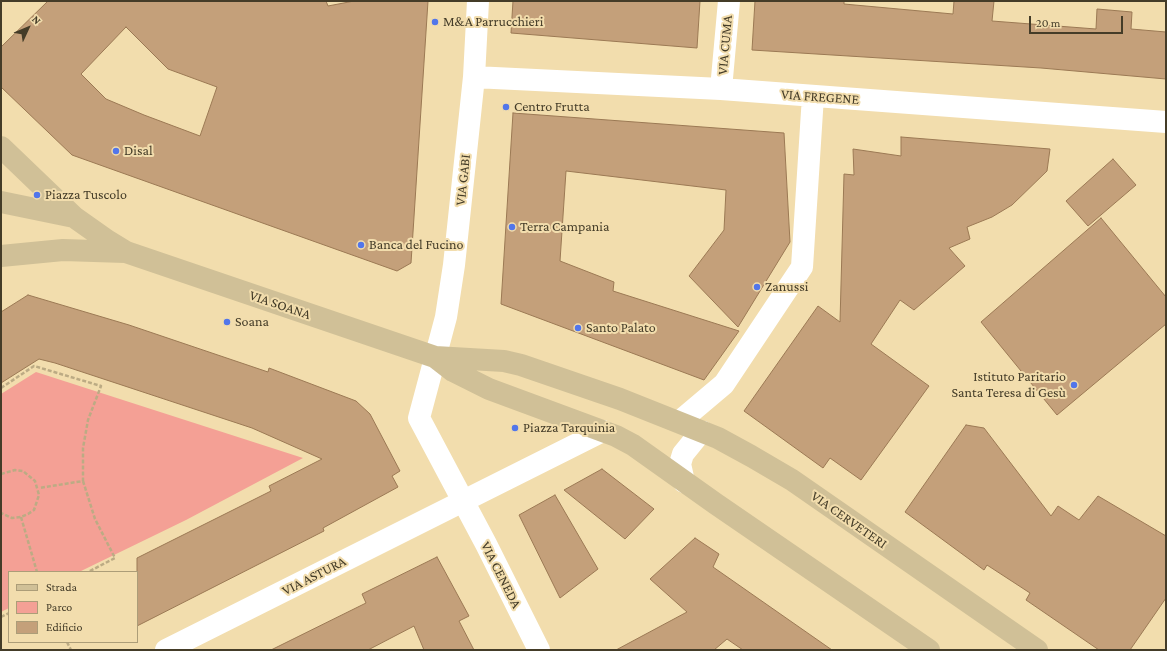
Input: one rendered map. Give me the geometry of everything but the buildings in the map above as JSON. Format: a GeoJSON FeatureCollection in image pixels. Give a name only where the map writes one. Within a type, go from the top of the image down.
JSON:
{"type":"FeatureCollection","features":[{"type":"Feature","properties":{"kind":"main road"},"geometry":{"type":"LineString","coordinates":[[1,146],[74,217]]}},
{"type":"Feature","properties":{"kind":"main road"},"geometry":{"type":"LineString","coordinates":[[1,202],[74,217]]}},
{"type":"Feature","properties":{"kind":"main road","name":"VIA SOANA"},"geometry":{"type":"LineString","coordinates":[[74,217],[126,252],[435,357]]}},
{"type":"Feature","properties":{"kind":"main road","name":"VIA SOANA"},"geometry":{"type":"LineString","coordinates":[[1,256],[63,250],[126,252]]}},
{"type":"Feature","properties":{"kind":"main road"},"geometry":{"type":"LineString","coordinates":[[435,357],[504,361],[521,365],[703,432]]}},
{"type":"Feature","properties":{"kind":"main road"},"geometry":{"type":"LineString","coordinates":[[435,357],[453,371],[489,390],[603,431],[633,445],[684,482],[929,650]]}},
{"type":"Feature","properties":{"kind":"main road","name":"VIA CERVETERI"},"geometry":{"type":"LineString","coordinates":[[703,432],[741,450],[792,480],[1037,650]]}},
{"type":"Feature","properties":{"kind":"street","name":"VIA GABI"},"geometry":{"type":"LineString","coordinates":[[435,357],[446,316],[454,265],[474,77],[478,1]]}},
{"type":"Feature","properties":{"kind":"street","name":"VIA CUMA"},"geometry":{"type":"LineString","coordinates":[[721,89],[729,1]]}},
{"type":"Feature","properties":{"kind":"street","name":"VIA FREGENE"},"geometry":{"type":"LineString","coordinates":[[474,77],[721,89],[1166,122]]}},
{"type":"Feature","properties":{"kind":"street"},"geometry":{"type":"LineString","coordinates":[[679,422],[724,384],[802,267],[813,96]]}},
{"type":"Feature","properties":{"kind":"street"},"geometry":{"type":"LineString","coordinates":[[435,357],[419,418],[462,501],[603,431]]}},
{"type":"Feature","properties":{"kind":"street"},"geometry":{"type":"LineString","coordinates":[[684,482],[680,464],[683,454],[703,432]]}},
{"type":"Feature","properties":{"kind":"street","name":"VIA ASTURA"},"geometry":{"type":"LineString","coordinates":[[166,650],[462,501]]}},
{"type":"Feature","properties":{"kind":"street","name":"VIA CENEDA"},"geometry":{"type":"LineString","coordinates":[[462,501],[539,650]]}},
{"type":"Feature","properties":{"kind":"path"},"geometry":{"type":"LineString","coordinates":[[1,388],[34,366],[101,386],[88,420],[83,448],[83,481],[95,519],[115,558],[90,571]]}},
{"type":"Feature","properties":{"kind":"path"},"geometry":{"type":"LineString","coordinates":[[1,474],[15,470],[23,471],[36,481],[40,495],[34,510],[21,517],[12,518],[1,513]]}},
{"type":"Feature","properties":{"kind":"path"},"geometry":{"type":"LineString","coordinates":[[39,488],[83,481]]}},
{"type":"Feature","properties":{"kind":"path"},"geometry":{"type":"LineString","coordinates":[[21,517],[37,571]]}},
{"type":"Feature","properties":{"kind":"green space"},"geometry":{"type":"Polygon","coordinates":[[[36,372],[303,458],[186,520],[81,571],[8,571],[8,608],[1,612],[1,394],[36,372]]]}},
{"type":"Feature","properties":{"kind":"place","name":"M&A Parrucchieri"},"geometry":{"type":"Point","coordinates":[435,22]}},
{"type":"Feature","properties":{"kind":"place","name":"Centro Frutta"},"geometry":{"type":"Point","coordinates":[506,107]}},
{"type":"Feature","properties":{"kind":"place","name":"Disal"},"geometry":{"type":"Point","coordinates":[116,151]}},
{"type":"Feature","properties":{"kind":"place","name":"Piazza Tuscolo"},"geometry":{"type":"Point","coordinates":[37,195]}},
{"type":"Feature","properties":{"kind":"place","name":"Terra Campania"},"geometry":{"type":"Point","coordinates":[512,227]}},
{"type":"Feature","properties":{"kind":"place","name":"Banca del Fucino"},"geometry":{"type":"Point","coordinates":[361,245]}},
{"type":"Feature","properties":{"kind":"place","name":"Zanussi"},"geometry":{"type":"Point","coordinates":[757,287]}},
{"type":"Feature","properties":{"kind":"place","name":"Soana"},"geometry":{"type":"Point","coordinates":[227,322]}},
{"type":"Feature","properties":{"kind":"place","name":"Santo Palato"},"geometry":{"type":"Point","coordinates":[578,328]}},
{"type":"Feature","properties":{"kind":"place","name":"Istituto Paritario Santa Teresa di Gesù"},"geometry":{"type":"Point","coordinates":[1074,385]}},
{"type":"Feature","properties":{"kind":"place","name":"Piazza Tarquinia"},"geometry":{"type":"Point","coordinates":[515,428]}}]}
